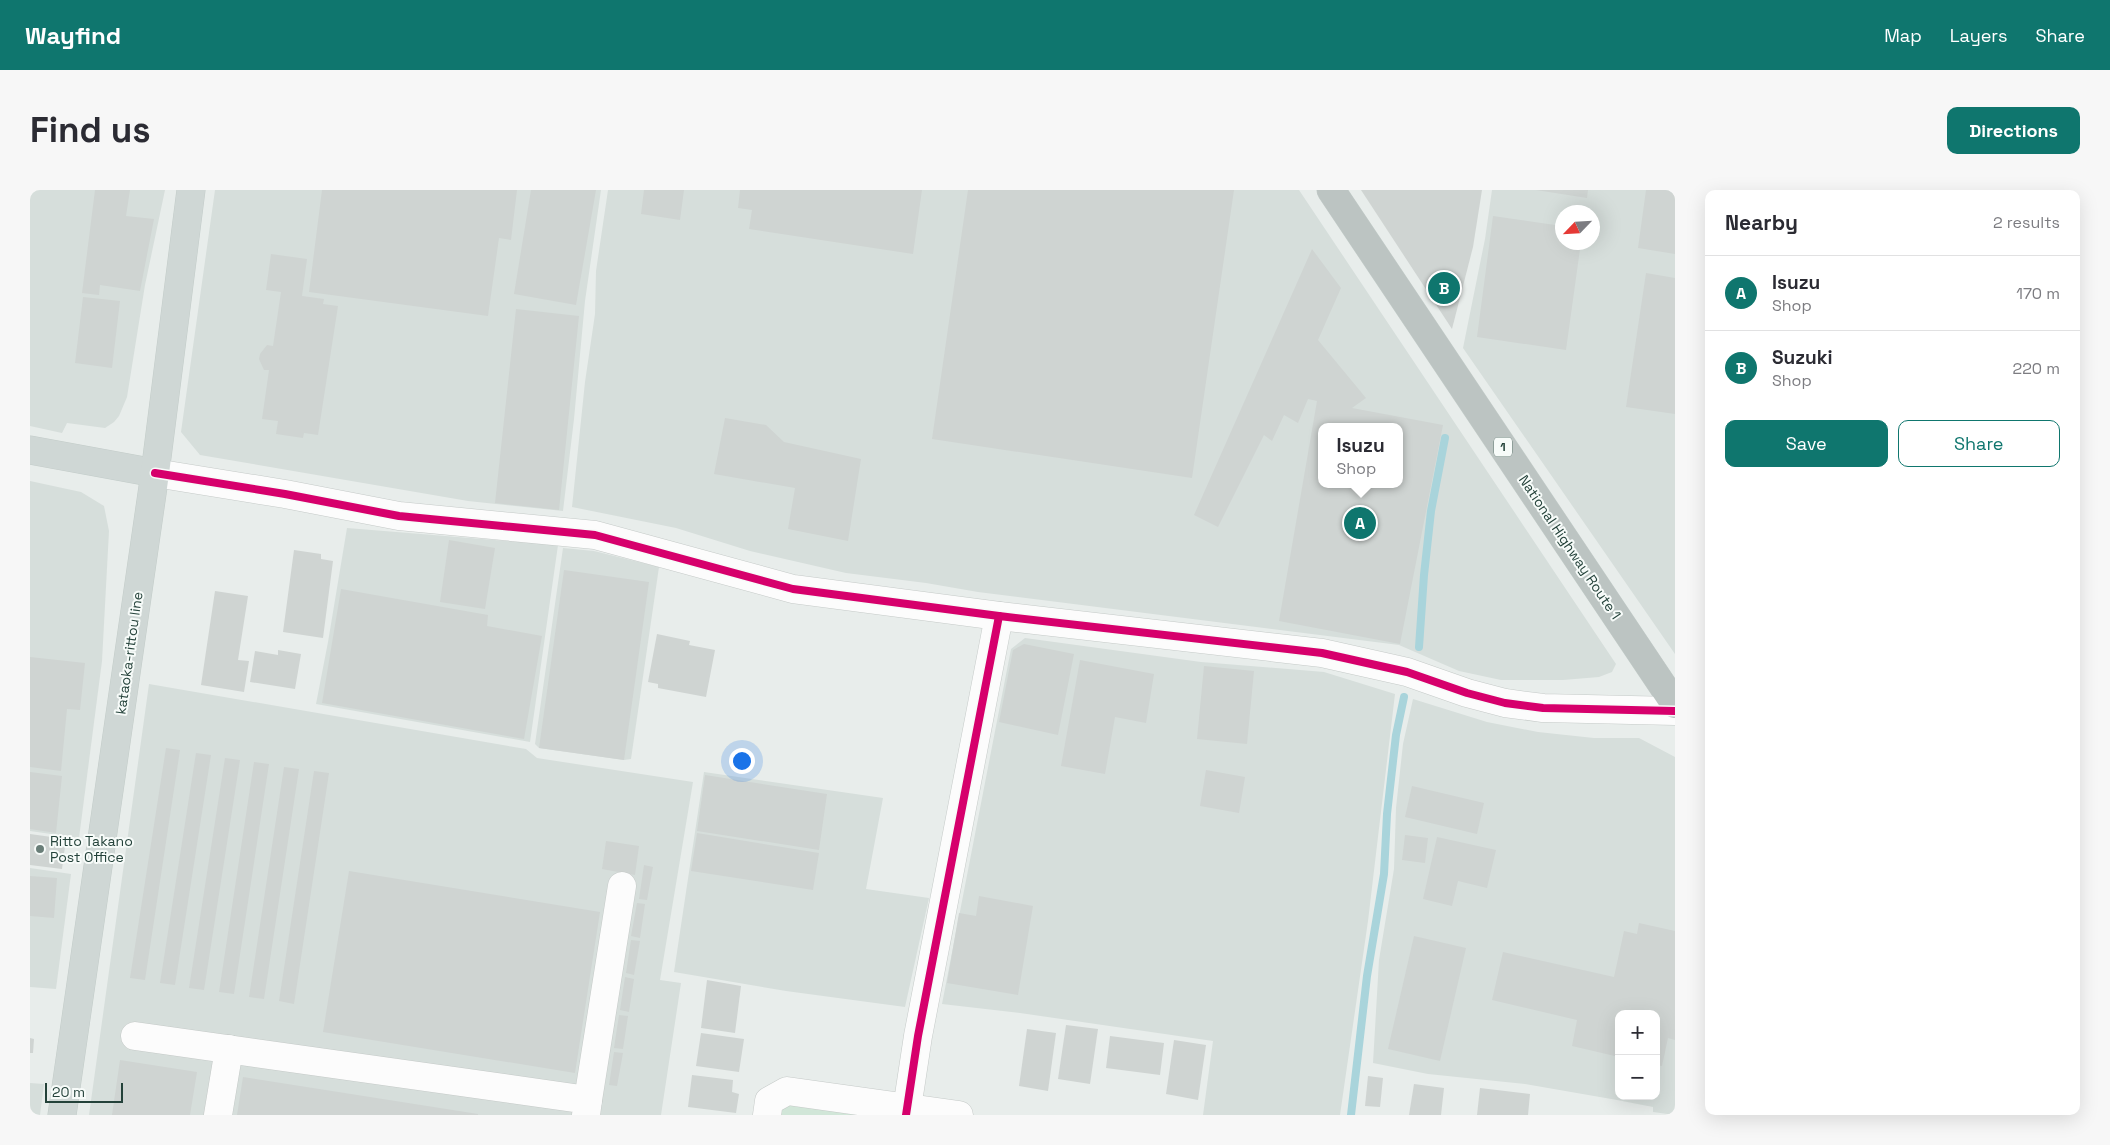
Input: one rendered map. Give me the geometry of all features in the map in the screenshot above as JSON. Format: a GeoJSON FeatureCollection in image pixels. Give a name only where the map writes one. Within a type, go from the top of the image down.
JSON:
{"type":"FeatureCollection","features":[{"type":"Feature","properties":{"kind":"highway","name":"National Highway Route 1"},"geometry":{"type":"LineString","coordinates":[[1331,190],[1675,704]]}},
{"type":"Feature","properties":{"kind":"main road","name":"kataoka-rittou line"},"geometry":{"type":"LineString","coordinates":[[62,1115],[155,473],[191,190]]}},
{"type":"Feature","properties":{"kind":"main road"},"geometry":{"type":"LineString","coordinates":[[30,450],[155,473]]}},
{"type":"Feature","properties":{"kind":"street"},"geometry":{"type":"LineString","coordinates":[[155,473],[285,494],[399,516],[595,535],[793,589],[999,616],[1322,653],[1407,672],[1467,693],[1505,703],[1543,708],[1675,711]]}},
{"type":"Feature","properties":{"kind":"street"},"geometry":{"type":"LineString","coordinates":[[907,1111],[918,1036],[999,616]]}},
{"type":"Feature","properties":{"kind":"street"},"geometry":{"type":"LineString","coordinates":[[136,1036],[229,1049],[587,1108],[622,886]]}},
{"type":"Feature","properties":{"kind":"street"},"geometry":{"type":"LineString","coordinates":[[218,1115],[229,1049]]}},
{"type":"Feature","properties":{"kind":"street"},"geometry":{"type":"LineString","coordinates":[[767,1115],[769,1101],[787,1091],[907,1111],[959,1115]]}},
{"type":"Feature","properties":{"kind":"shaded area"},"geometry":{"type":"Polygon","coordinates":[[[30,190],[165,190],[145,285],[127,397],[119,416],[105,428],[67,423],[62,433],[30,426],[30,190]]]}},
{"type":"Feature","properties":{"kind":"shaded area"},"geometry":{"type":"Polygon","coordinates":[[[215,190],[601,190],[585,301],[563,511],[468,501],[200,455],[181,432],[215,190]]]}},
{"type":"Feature","properties":{"kind":"shaded area"},"geometry":{"type":"Polygon","coordinates":[[[608,190],[1299,190],[1616,664],[1612,672],[1599,677],[1563,680],[1501,680],[1459,671],[1399,645],[978,592],[846,573],[750,551],[676,528],[572,507],[585,382],[595,314],[596,271],[608,190]]]}},
{"type":"Feature","properties":{"kind":"shaded area"},"geometry":{"type":"Polygon","coordinates":[[[1492,190],[1675,190],[1675,654],[1463,348],[1485,239],[1492,190]]]}},
{"type":"Feature","properties":{"kind":"shaded area"},"geometry":{"type":"Polygon","coordinates":[[[30,481],[81,492],[104,506],[109,531],[102,661],[79,838],[30,831],[30,481]]]}},
{"type":"Feature","properties":{"kind":"shaded area"},"geometry":{"type":"Polygon","coordinates":[[[347,528],[558,545],[530,742],[316,704],[347,528]]]}},
{"type":"Feature","properties":{"kind":"shaded area"},"geometry":{"type":"Polygon","coordinates":[[[563,548],[594,551],[659,567],[631,759],[624,760],[539,748],[535,744],[563,548]]]}},
{"type":"Feature","properties":{"kind":"shaded area"},"geometry":{"type":"Polygon","coordinates":[[[1025,638],[1201,662],[1324,672],[1395,694],[1368,921],[1340,1115],[1203,1115],[1213,1041],[1020,1013],[942,1004],[1011,649],[1025,638]]]}},
{"type":"Feature","properties":{"kind":"shaded area"},"geometry":{"type":"Polygon","coordinates":[[[149,684],[526,749],[537,758],[693,782],[660,980],[681,983],[661,1115],[89,1115],[149,684]]]}},
{"type":"Feature","properties":{"kind":"shaded area"},"geometry":{"type":"Polygon","coordinates":[[[1413,699],[1487,722],[1538,732],[1594,738],[1639,738],[1675,757],[1675,1115],[1653,1112],[1653,1107],[1617,1100],[1660,1100],[1660,1010],[1615,1010],[1615,1100],[1525,1084],[1428,1074],[1373,1063],[1379,960],[1394,869],[1396,808],[1403,744],[1413,699]]]}},
{"type":"Feature","properties":{"kind":"shaded area"},"geometry":{"type":"Polygon","coordinates":[[[704,772],[883,798],[866,889],[929,898],[905,1007],[786,991],[674,972],[704,772]]]}},
{"type":"Feature","properties":{"kind":"shaded area"},"geometry":{"type":"Polygon","coordinates":[[[30,868],[71,874],[56,989],[30,987],[30,868]]]}},
{"type":"Feature","properties":{"kind":"shaded area"},"geometry":{"type":"Polygon","coordinates":[[[30,1083],[44,1084],[40,1115],[30,1115],[30,1083]]]}},
{"type":"Feature","properties":{"kind":"green space"},"geometry":{"type":"Polygon","coordinates":[[[789,1103],[858,1115],[778,1115],[778,1110],[789,1103]]]}},
{"type":"Feature","properties":{"kind":"building"},"geometry":{"type":"Polygon","coordinates":[[[95,190],[130,190],[126,216],[154,219],[140,291],[100,285],[99,295],[82,293],[95,190]]]}},
{"type":"Feature","properties":{"kind":"building"},"geometry":{"type":"Polygon","coordinates":[[[322,190],[517,190],[511,240],[499,238],[488,316],[309,292],[322,190]]]}},
{"type":"Feature","properties":{"kind":"building"},"geometry":{"type":"Polygon","coordinates":[[[531,190],[596,190],[576,305],[514,294],[531,190]]]}},
{"type":"Feature","properties":{"kind":"building"},"geometry":{"type":"Polygon","coordinates":[[[644,190],[684,190],[680,220],[641,214],[644,190]]]}},
{"type":"Feature","properties":{"kind":"building"},"geometry":{"type":"Polygon","coordinates":[[[740,190],[922,190],[913,254],[749,229],[752,210],[738,208],[740,190]]]}},
{"type":"Feature","properties":{"kind":"building"},"geometry":{"type":"Polygon","coordinates":[[[968,190],[1234,190],[1192,478],[932,439],[968,190]]]}},
{"type":"Feature","properties":{"kind":"building"},"geometry":{"type":"Polygon","coordinates":[[[1361,190],[1482,190],[1473,247],[1452,329],[1361,190]]]}},
{"type":"Feature","properties":{"kind":"building"},"geometry":{"type":"Polygon","coordinates":[[[1536,190],[1588,190],[1587,198],[1536,190]]]}},
{"type":"Feature","properties":{"kind":"building"},"geometry":{"type":"Polygon","coordinates":[[[1646,190],[1675,190],[1675,254],[1638,248],[1646,190]]]}},
{"type":"Feature","properties":{"kind":"building"},"geometry":{"type":"Polygon","coordinates":[[[1493,216],[1555,225],[1555,250],[1580,250],[1566,350],[1477,337],[1493,216]]]}},
{"type":"Feature","properties":{"kind":"building"},"geometry":{"type":"Polygon","coordinates":[[[1312,249],[1341,288],[1318,340],[1366,398],[1352,408],[1443,425],[1400,644],[1279,621],[1317,401],[1308,399],[1298,423],[1284,415],[1272,441],[1264,435],[1218,527],[1194,515],[1312,249]]]}},
{"type":"Feature","properties":{"kind":"building"},"geometry":{"type":"Polygon","coordinates":[[[271,254],[307,259],[302,296],[324,299],[323,304],[338,306],[318,435],[304,433],[303,438],[276,434],[278,421],[262,419],[269,370],[264,370],[259,359],[260,354],[267,345],[273,346],[281,292],[266,290],[271,254]]]}},
{"type":"Feature","properties":{"kind":"building"},"geometry":{"type":"Polygon","coordinates":[[[1646,273],[1675,278],[1675,414],[1626,407],[1646,273]]]}},
{"type":"Feature","properties":{"kind":"building"},"geometry":{"type":"Polygon","coordinates":[[[83,297],[120,301],[112,368],[75,363],[83,297]]]}},
{"type":"Feature","properties":{"kind":"building"},"geometry":{"type":"Polygon","coordinates":[[[516,309],[579,316],[559,510],[495,503],[516,309]]]}},
{"type":"Feature","properties":{"kind":"building"},"geometry":{"type":"Polygon","coordinates":[[[725,418],[766,425],[784,442],[861,459],[848,541],[788,529],[795,488],[714,474],[725,418]]]}},
{"type":"Feature","properties":{"kind":"building"},"geometry":{"type":"Polygon","coordinates":[[[449,540],[495,548],[485,609],[440,602],[449,540]]]}},
{"type":"Feature","properties":{"kind":"building"},"geometry":{"type":"Polygon","coordinates":[[[294,550],[321,554],[321,559],[333,561],[323,638],[283,632],[294,550]]]}},
{"type":"Feature","properties":{"kind":"building"},"geometry":{"type":"Polygon","coordinates":[[[564,570],[649,582],[624,760],[539,748],[564,570]]]}},
{"type":"Feature","properties":{"kind":"building"},"geometry":{"type":"Polygon","coordinates":[[[341,589],[488,615],[487,626],[542,636],[524,739],[322,703],[341,589]]]}},
{"type":"Feature","properties":{"kind":"building"},"geometry":{"type":"Polygon","coordinates":[[[215,591],[248,596],[238,660],[249,661],[244,692],[201,685],[215,591]]]}},
{"type":"Feature","properties":{"kind":"building"},"geometry":{"type":"Polygon","coordinates":[[[657,634],[690,641],[689,645],[715,650],[706,697],[658,688],[658,684],[648,682],[657,634]]]}},
{"type":"Feature","properties":{"kind":"building"},"geometry":{"type":"Polygon","coordinates":[[[1024,644],[1074,654],[1058,735],[999,722],[1013,650],[1024,644]]]}},
{"type":"Feature","properties":{"kind":"building"},"geometry":{"type":"Polygon","coordinates":[[[278,650],[301,654],[295,689],[250,682],[255,651],[278,655],[278,650]]]}},
{"type":"Feature","properties":{"kind":"building"},"geometry":{"type":"Polygon","coordinates":[[[30,657],[85,663],[80,710],[67,709],[61,771],[30,767],[30,657]]]}},
{"type":"Feature","properties":{"kind":"building"},"geometry":{"type":"Polygon","coordinates":[[[1080,660],[1154,674],[1146,723],[1115,717],[1105,774],[1061,766],[1080,660]]]}},
{"type":"Feature","properties":{"kind":"building"},"geometry":{"type":"Polygon","coordinates":[[[1204,666],[1254,671],[1247,744],[1197,739],[1204,666]]]}},
{"type":"Feature","properties":{"kind":"building"},"geometry":{"type":"Polygon","coordinates":[[[166,748],[180,750],[145,980],[130,978],[166,748]]]}},
{"type":"Feature","properties":{"kind":"building"},"geometry":{"type":"Polygon","coordinates":[[[196,753],[211,755],[175,985],[160,983],[196,753]]]}},
{"type":"Feature","properties":{"kind":"building"},"geometry":{"type":"Polygon","coordinates":[[[225,758],[240,760],[204,990],[189,988],[225,758]]]}},
{"type":"Feature","properties":{"kind":"building"},"geometry":{"type":"Polygon","coordinates":[[[254,762],[269,764],[234,994],[219,992],[254,762]]]}},
{"type":"Feature","properties":{"kind":"building"},"geometry":{"type":"Polygon","coordinates":[[[284,767],[299,769],[264,999],[249,997],[284,767]]]}},
{"type":"Feature","properties":{"kind":"building"},"geometry":{"type":"Polygon","coordinates":[[[1206,770],[1245,777],[1239,813],[1200,806],[1206,770]]]}},
{"type":"Feature","properties":{"kind":"building"},"geometry":{"type":"Polygon","coordinates":[[[314,771],[329,773],[294,1004],[279,1001],[314,771]]]}},
{"type":"Feature","properties":{"kind":"building"},"geometry":{"type":"Polygon","coordinates":[[[30,772],[62,776],[56,833],[30,829],[30,772]]]}},
{"type":"Feature","properties":{"kind":"building"},"geometry":{"type":"Polygon","coordinates":[[[705,775],[827,794],[819,850],[697,831],[705,775]]]}},
{"type":"Feature","properties":{"kind":"building"},"geometry":{"type":"Polygon","coordinates":[[[1412,786],[1484,803],[1477,834],[1405,817],[1412,786]]]}},
{"type":"Feature","properties":{"kind":"building"},"geometry":{"type":"Polygon","coordinates":[[[697,833],[819,853],[813,890],[691,871],[697,833]]]}},
{"type":"Feature","properties":{"kind":"building"},"geometry":{"type":"Polygon","coordinates":[[[30,834],[66,839],[62,869],[30,865],[30,834]]]}},
{"type":"Feature","properties":{"kind":"building"},"geometry":{"type":"Polygon","coordinates":[[[1405,835],[1428,838],[1425,863],[1402,860],[1405,835]]]}},
{"type":"Feature","properties":{"kind":"building"},"geometry":{"type":"Polygon","coordinates":[[[1437,837],[1496,850],[1487,888],[1458,881],[1452,906],[1423,899],[1437,837]]]}},
{"type":"Feature","properties":{"kind":"building"},"geometry":{"type":"Polygon","coordinates":[[[606,841],[639,846],[635,875],[602,869],[606,841]]]}},
{"type":"Feature","properties":{"kind":"building"},"geometry":{"type":"Polygon","coordinates":[[[644,865],[653,867],[647,900],[639,899],[644,865]]]}},
{"type":"Feature","properties":{"kind":"building"},"geometry":{"type":"Polygon","coordinates":[[[349,871],[600,912],[575,1073],[323,1032],[349,871]]]}},
{"type":"Feature","properties":{"kind":"building"},"geometry":{"type":"Polygon","coordinates":[[[30,876],[57,878],[54,918],[30,916],[30,876]]]}},
{"type":"Feature","properties":{"kind":"building"},"geometry":{"type":"Polygon","coordinates":[[[979,896],[1033,906],[1018,995],[947,983],[959,913],[976,916],[979,896]]]}},
{"type":"Feature","properties":{"kind":"building"},"geometry":{"type":"Polygon","coordinates":[[[637,903],[645,904],[640,938],[631,936],[637,903]]]}},
{"type":"Feature","properties":{"kind":"building"},"geometry":{"type":"Polygon","coordinates":[[[1639,923],[1675,931],[1675,1040],[1668,1038],[1662,1066],[1660,1066],[1660,1010],[1615,1010],[1615,1056],[1572,1046],[1577,1020],[1492,1000],[1503,952],[1614,977],[1624,931],[1637,934],[1639,923]]]}},
{"type":"Feature","properties":{"kind":"building"},"geometry":{"type":"Polygon","coordinates":[[[1414,936],[1466,948],[1440,1061],[1388,1049],[1414,936]]]}},
{"type":"Feature","properties":{"kind":"building"},"geometry":{"type":"Polygon","coordinates":[[[631,940],[640,941],[634,975],[626,973],[631,940]]]}},
{"type":"Feature","properties":{"kind":"building"},"geometry":{"type":"Polygon","coordinates":[[[625,977],[634,979],[629,1012],[620,1010],[625,977]]]}},
{"type":"Feature","properties":{"kind":"building"},"geometry":{"type":"Polygon","coordinates":[[[707,980],[741,986],[735,1033],[701,1028],[707,980]]]}},
{"type":"Feature","properties":{"kind":"building"},"geometry":{"type":"Polygon","coordinates":[[[619,1015],[628,1016],[623,1049],[614,1048],[619,1015]]]}},
{"type":"Feature","properties":{"kind":"building"},"geometry":{"type":"Polygon","coordinates":[[[1066,1025],[1098,1029],[1090,1084],[1058,1079],[1066,1025]]]}},
{"type":"Feature","properties":{"kind":"building"},"geometry":{"type":"Polygon","coordinates":[[[1027,1029],[1056,1033],[1048,1091],[1019,1086],[1027,1029]]]}},
{"type":"Feature","properties":{"kind":"building"},"geometry":{"type":"Polygon","coordinates":[[[701,1033],[744,1039],[739,1072],[696,1066],[701,1033]]]}},
{"type":"Feature","properties":{"kind":"building"},"geometry":{"type":"Polygon","coordinates":[[[1110,1036],[1164,1043],[1160,1075],[1106,1068],[1110,1036]]]}},
{"type":"Feature","properties":{"kind":"building"},"geometry":{"type":"Polygon","coordinates":[[[30,1038],[34,1039],[33,1053],[30,1053],[30,1038]]]}},
{"type":"Feature","properties":{"kind":"building"},"geometry":{"type":"Polygon","coordinates":[[[1174,1040],[1206,1045],[1198,1100],[1166,1094],[1174,1040]]]}},
{"type":"Feature","properties":{"kind":"building"},"geometry":{"type":"Polygon","coordinates":[[[614,1052],[623,1053],[617,1086],[609,1085],[614,1052]]]}},
{"type":"Feature","properties":{"kind":"building"},"geometry":{"type":"Polygon","coordinates":[[[120,1060],[197,1072],[190,1115],[112,1115],[120,1060]]]}},
{"type":"Feature","properties":{"kind":"building"},"geometry":{"type":"Polygon","coordinates":[[[692,1075],[733,1080],[732,1092],[739,1094],[736,1113],[688,1107],[692,1075]]]}},
{"type":"Feature","properties":{"kind":"building"},"geometry":{"type":"Polygon","coordinates":[[[1368,1076],[1383,1078],[1380,1107],[1365,1106],[1368,1076]]]}},
{"type":"Feature","properties":{"kind":"building"},"geometry":{"type":"Polygon","coordinates":[[[243,1077],[478,1114],[478,1115],[237,1115],[243,1077]]]}},
{"type":"Feature","properties":{"kind":"building"},"geometry":{"type":"Polygon","coordinates":[[[1414,1084],[1444,1088],[1441,1115],[1409,1115],[1414,1084]]]}},
{"type":"Feature","properties":{"kind":"building"},"geometry":{"type":"Polygon","coordinates":[[[1480,1088],[1530,1094],[1528,1115],[1477,1115],[1480,1088]]]}},
{"type":"Feature","properties":{"kind":"waterway"},"geometry":{"type":"LineString","coordinates":[[1419,647],[1431,511],[1445,438]]}},
{"type":"Feature","properties":{"kind":"waterway"},"geometry":{"type":"LineString","coordinates":[[1351,1115],[1367,976],[1384,874],[1387,814],[1396,735],[1404,697]]}},
{"type":"Feature","properties":{"kind":"cycle path"},"geometry":{"type":"LineString","coordinates":[[155,473],[285,494],[399,516],[595,535],[793,589],[999,616],[1322,653],[1407,672],[1467,693],[1505,703],[1543,708],[1675,711]]}},
{"type":"Feature","properties":{"kind":"cycle path"},"geometry":{"type":"LineString","coordinates":[[906,1115],[918,1036],[999,616]]}},
{"type":"Feature","properties":{"kind":"place","name":"Suzuki"},"geometry":{"type":"Point","coordinates":[1444,288]}},
{"type":"Feature","properties":{"kind":"place","name":"Isuzu"},"geometry":{"type":"Point","coordinates":[1360,523]}},
{"type":"Feature","properties":{"kind":"place","name":"Ritto Takano Post Office"},"geometry":{"type":"Point","coordinates":[40,849]}}]}
